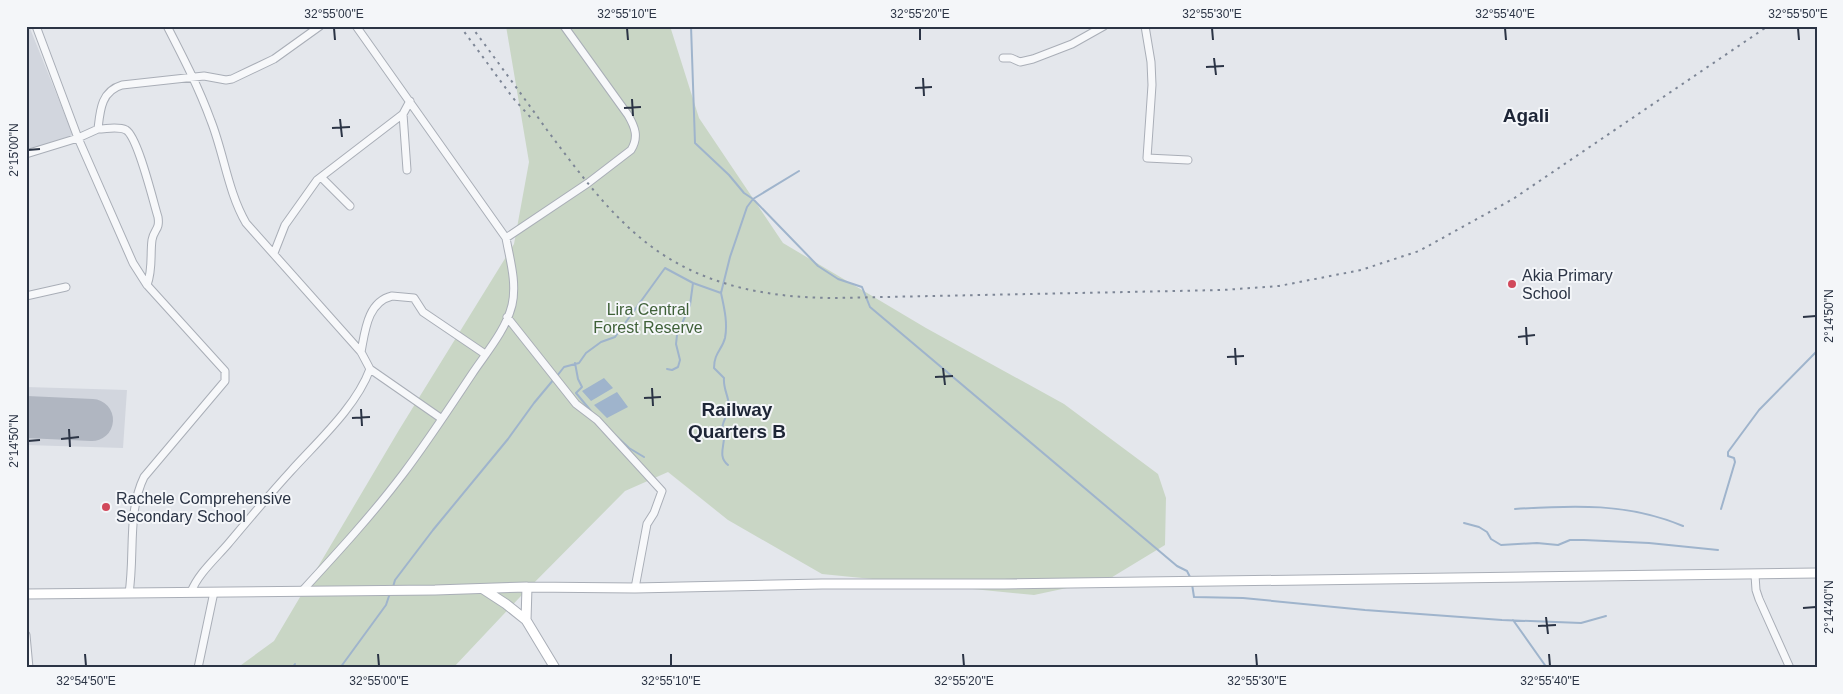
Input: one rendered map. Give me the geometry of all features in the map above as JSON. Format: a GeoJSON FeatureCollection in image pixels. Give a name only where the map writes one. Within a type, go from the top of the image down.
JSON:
{"type":"FeatureCollection","features":[{"type":"Feature","properties":{"kind":"main road"},"geometry":{"type":"LineString","coordinates":[[26,594],[1817,573]]}},
{"type":"Feature","properties":{"kind":"main road"},"geometry":{"type":"LineString","coordinates":[[526,587],[526,620]]}},
{"type":"Feature","properties":{"kind":"main road"},"geometry":{"type":"LineString","coordinates":[[483,589],[526,620],[555,668]]}},
{"type":"Feature","properties":{"kind":"street"},"geometry":{"type":"LineString","coordinates":[[36,26],[78,138],[133,263],[148,285],[225,371],[226,376],[225,381],[144,477],[137,496],[129,593]]}},
{"type":"Feature","properties":{"kind":"street"},"geometry":{"type":"LineString","coordinates":[[167,26],[212,122],[240,214],[246,223],[361,352],[370,369],[442,419]]}},
{"type":"Feature","properties":{"kind":"street"},"geometry":{"type":"LineString","coordinates":[[98,129],[103,101],[108,92],[115,87],[122,84],[204,76],[226,80],[232,79],[274,59],[320,26]]}},
{"type":"Feature","properties":{"kind":"street"},"geometry":{"type":"LineString","coordinates":[[302,591],[369,516],[403,474],[504,325],[512,307],[514,293],[506,238],[356,26]]}},
{"type":"Feature","properties":{"kind":"street"},"geometry":{"type":"LineString","coordinates":[[506,238],[588,183],[632,150],[635,144],[635,128],[628,115],[564,26]]}},
{"type":"Feature","properties":{"kind":"street"},"geometry":{"type":"LineString","coordinates":[[1003,58],[1020,62],[1034,59],[1072,44],[1104,26]]}},
{"type":"Feature","properties":{"kind":"street"},"geometry":{"type":"LineString","coordinates":[[1145,26],[1151,62],[1152,85],[1148,158],[1188,160]]}},
{"type":"Feature","properties":{"kind":"street"},"geometry":{"type":"LineString","coordinates":[[407,170],[404,114],[410,100]]}},
{"type":"Feature","properties":{"kind":"street"},"geometry":{"type":"LineString","coordinates":[[274,253],[285,225],[321,177],[404,114]]}},
{"type":"Feature","properties":{"kind":"street"},"geometry":{"type":"LineString","coordinates":[[26,154],[78,138],[98,129],[119,128],[126,130],[135,141],[159,226],[152,240],[152,264],[148,285]]}},
{"type":"Feature","properties":{"kind":"street"},"geometry":{"type":"LineString","coordinates":[[321,177],[350,206]]}},
{"type":"Feature","properties":{"kind":"street"},"geometry":{"type":"LineString","coordinates":[[26,296],[66,287]]}},
{"type":"Feature","properties":{"kind":"street"},"geometry":{"type":"LineString","coordinates":[[361,352],[372,311],[388,297],[392,296],[414,298],[423,312],[485,354]]}},
{"type":"Feature","properties":{"kind":"street"},"geometry":{"type":"LineString","coordinates":[[507,317],[576,404],[597,420],[662,491],[654,513],[647,524],[635,588]]}},
{"type":"Feature","properties":{"kind":"street"},"geometry":{"type":"LineString","coordinates":[[191,592],[194,584],[211,563],[275,488],[336,421],[365,382],[370,369]]}},
{"type":"Feature","properties":{"kind":"street"},"geometry":{"type":"LineString","coordinates":[[1755,575],[1756,590],[1790,668]]}},
{"type":"Feature","properties":{"kind":"street"},"geometry":{"type":"LineString","coordinates":[[198,668],[214,592]]}},
{"type":"Feature","properties":{"kind":"street"},"geometry":{"type":"LineString","coordinates":[[26,636],[29,668]]}},
{"type":"Feature","properties":{"kind":"shaded area"},"geometry":{"type":"Polygon","coordinates":[[[26,26],[29,26],[73,135],[26,151],[26,26]]]}},
{"type":"Feature","properties":{"kind":"shaded area"},"geometry":{"type":"Polygon","coordinates":[[[26,387],[127,390],[123,448],[26,445],[26,387]]]}},
{"type":"Feature","properties":{"kind":"green space","name":"Lira Central Forest Reserve"},"geometry":{"type":"Polygon","coordinates":[[[506,26],[670,26],[699,118],[783,243],[926,328],[1064,404],[1158,474],[1166,498],[1165,545],[1109,579],[1034,595],[822,574],[728,520],[668,472],[625,491],[453,668],[237,668],[274,641],[399,430],[514,244],[529,162],[506,26]]]}},
{"type":"Feature","properties":{"kind":"water"},"geometry":{"type":"Polygon","coordinates":[[[604,378],[613,388],[591,401],[582,391],[604,378]]]}},
{"type":"Feature","properties":{"kind":"water"},"geometry":{"type":"Polygon","coordinates":[[[617,392],[628,407],[607,418],[594,405],[617,392]]]}},
{"type":"Feature","properties":{"kind":"waterway"},"geometry":{"type":"LineString","coordinates":[[691,26],[695,143],[818,266],[838,279],[862,287],[870,307],[1177,566],[1187,571],[1190,577]]}},
{"type":"Feature","properties":{"kind":"waterway"},"geometry":{"type":"LineString","coordinates":[[557,376],[564,367],[579,363],[586,353],[601,342],[615,337],[665,268],[693,283],[721,293],[730,257],[747,207],[753,199],[799,171]]}},
{"type":"Feature","properties":{"kind":"waterway"},"geometry":{"type":"LineString","coordinates":[[667,369],[672,370],[678,367],[680,360],[676,344],[677,335],[690,305],[693,283]]}},
{"type":"Feature","properties":{"kind":"waterway"},"geometry":{"type":"LineString","coordinates":[[721,293],[726,332],[724,342],[715,359],[714,368],[724,378],[729,405],[722,428],[724,439],[723,459],[728,465]]}},
{"type":"Feature","properties":{"kind":"waterway"},"geometry":{"type":"LineString","coordinates":[[1721,509],[1735,462],[1734,458],[1728,456],[1728,452],[1759,410],[1817,351]]}},
{"type":"Feature","properties":{"kind":"waterway"},"geometry":{"type":"LineString","coordinates":[[575,363],[578,379],[582,387],[576,393],[591,411]]}},
{"type":"Feature","properties":{"kind":"waterway"},"geometry":{"type":"LineString","coordinates":[[393,587],[395,580],[433,530],[508,439],[554,379]]}},
{"type":"Feature","properties":{"kind":"waterway"},"geometry":{"type":"LineString","coordinates":[[614,434],[629,448],[644,457]]}},
{"type":"Feature","properties":{"kind":"waterway"},"geometry":{"type":"LineString","coordinates":[[1515,509],[1558,507],[1621,509],[1642,513],[1683,526]]}},
{"type":"Feature","properties":{"kind":"waterway"},"geometry":{"type":"LineString","coordinates":[[1464,523],[1479,527],[1487,532],[1491,539],[1501,545],[1537,543],[1558,545],[1570,540],[1584,540],[1649,543],[1718,550]]}},
{"type":"Feature","properties":{"kind":"waterway"},"geometry":{"type":"LineString","coordinates":[[1192,584],[1194,597],[1243,598],[1365,610],[1502,620],[1581,623],[1606,616]]}},
{"type":"Feature","properties":{"kind":"waterway"},"geometry":{"type":"LineString","coordinates":[[340,668],[386,605],[390,593]]}},
{"type":"Feature","properties":{"kind":"waterway"},"geometry":{"type":"LineString","coordinates":[[1513,620],[1547,668]]}},
{"type":"Feature","properties":{"kind":"waterway"},"geometry":{"type":"LineString","coordinates":[[292,668],[295,664]]}},
{"type":"Feature","properties":{"kind":"runway"},"geometry":{"type":"LineString","coordinates":[[26,417],[92,420]]}},
{"type":"Feature","properties":{"kind":"railway"},"geometry":{"type":"LineString","coordinates":[[460,26],[513,98],[532,119]]}},
{"type":"Feature","properties":{"kind":"railway"},"geometry":{"type":"LineString","coordinates":[[471,26],[586,181],[614,213],[645,242],[682,266],[723,283],[768,293],[813,298],[1223,290],[1279,286],[1361,270],[1419,251],[1513,199],[1768,26]]}},
{"type":"Feature","properties":{"kind":"place","name":"Akia Primary School"},"geometry":{"type":"Point","coordinates":[1512,284]}},
{"type":"Feature","properties":{"kind":"place","name":"Rachele Comprehensive Secondary School"},"geometry":{"type":"Point","coordinates":[106,507]}},
{"type":"Feature","properties":{"kind":"district","name":"Agali"},"geometry":{"type":"Point","coordinates":[1526,115]}},
{"type":"Feature","properties":{"kind":"district","name":"Railway Quarters B"},"geometry":{"type":"Point","coordinates":[737,420]}}]}
